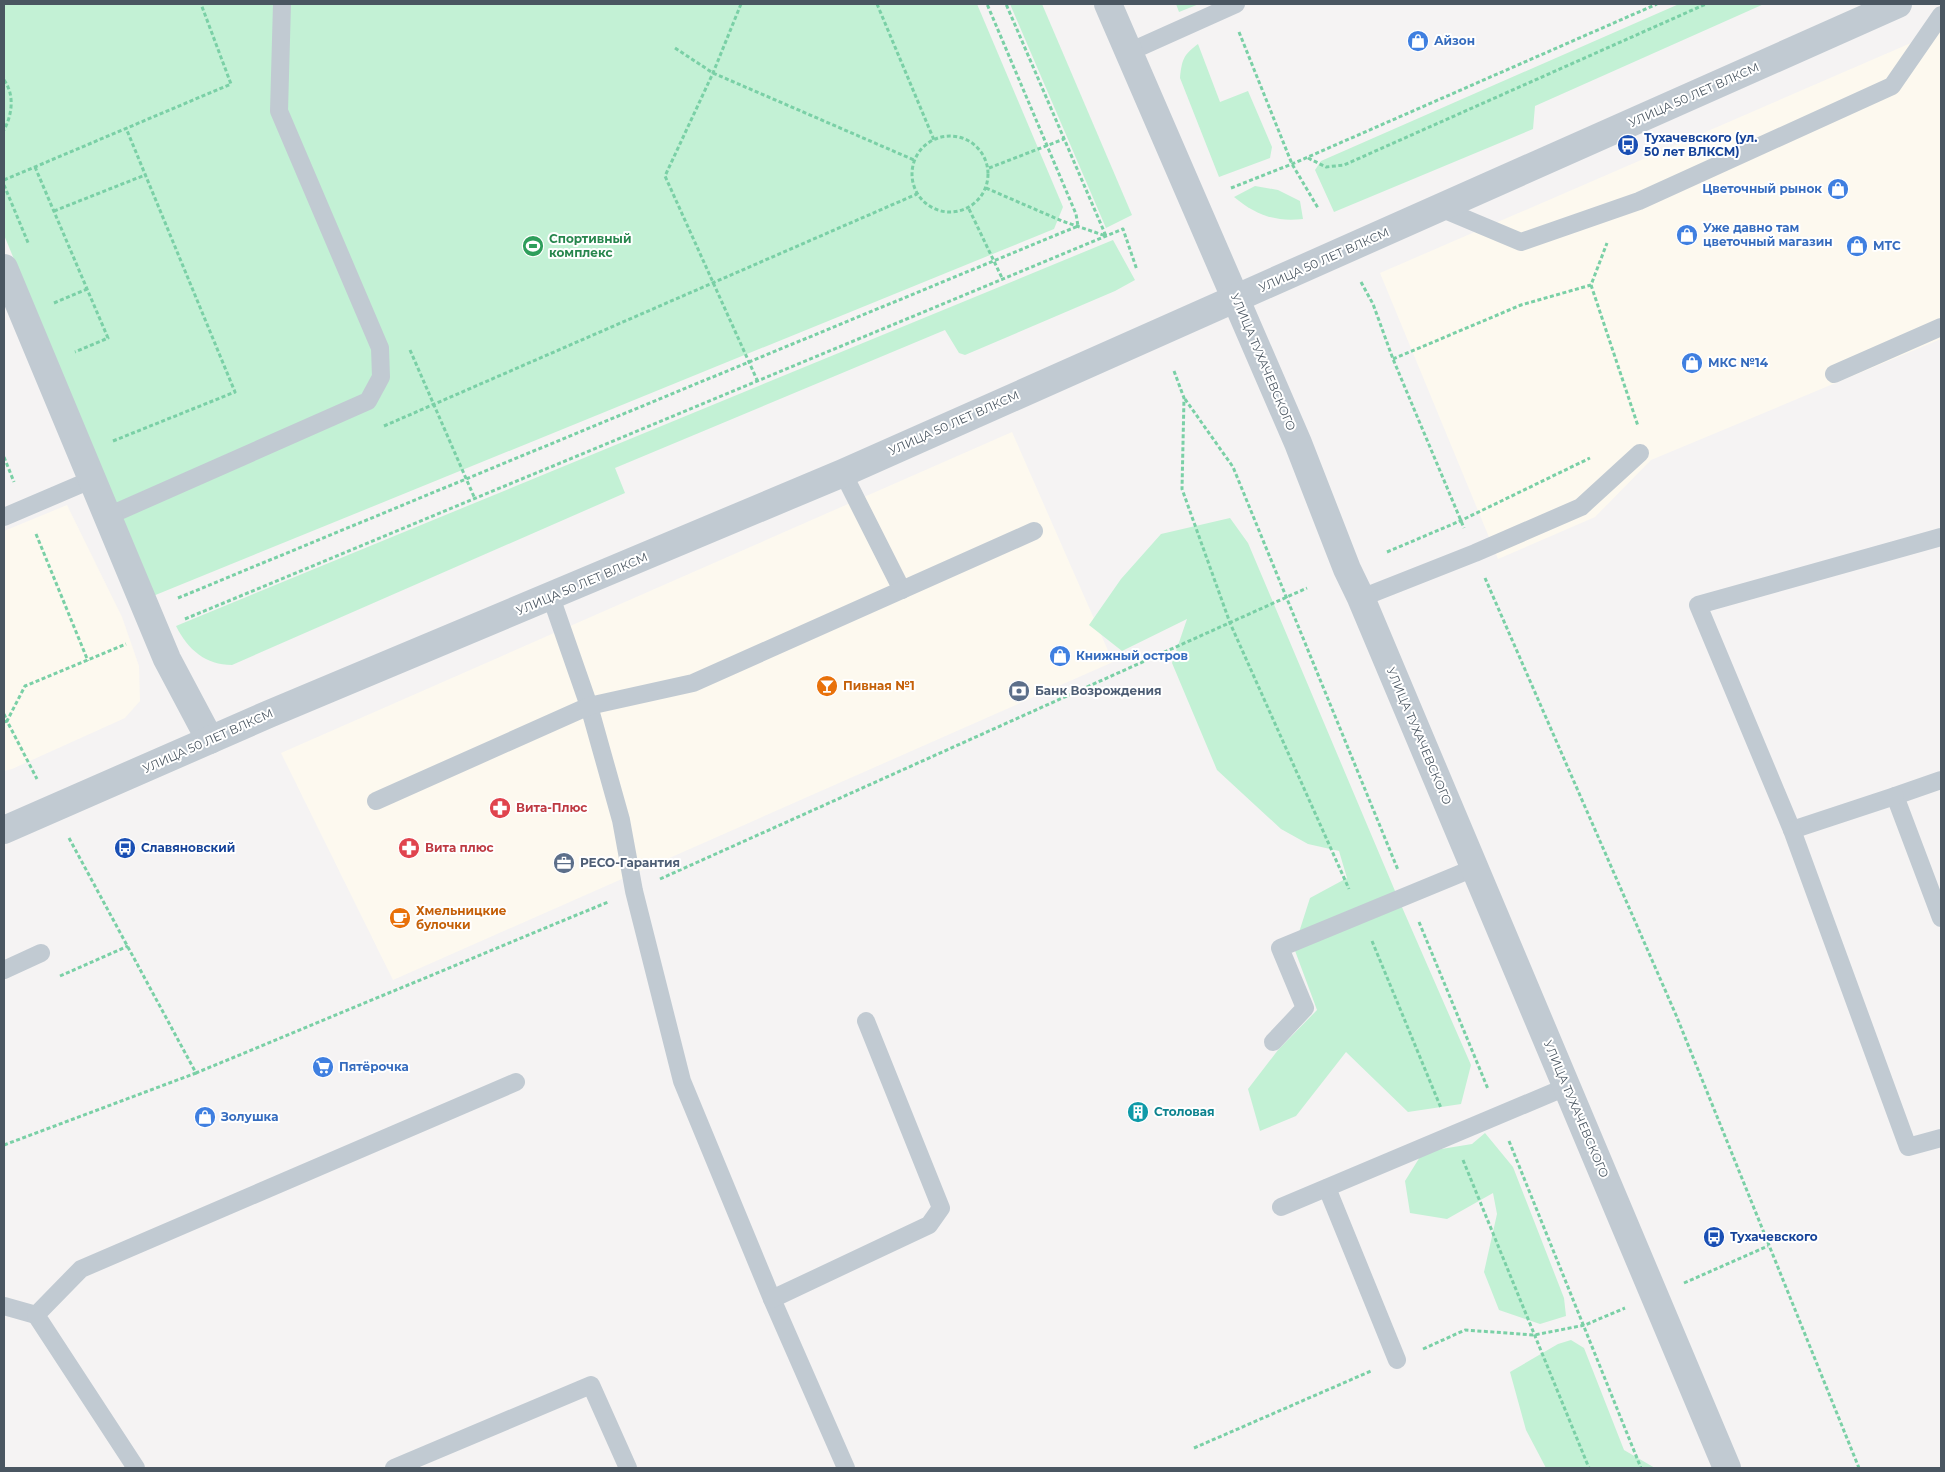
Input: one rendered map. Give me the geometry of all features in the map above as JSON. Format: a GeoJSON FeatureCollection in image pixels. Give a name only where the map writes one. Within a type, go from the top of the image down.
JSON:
{"type":"FeatureCollection","features":[{"type":"Feature","properties":{"kind":"street","name":"УЛИЦА ТУХАЧЕВСКОГО"},"geometry":{"type":"LineString","coordinates":[[1108,4],[1298,443],[1347,569],[1361,598],[1727,1468]]}},
{"type":"Feature","properties":{"kind":"street","name":"УЛИЦА 50 ЛЕТ ВЛКСМ"},"geometry":{"type":"LineString","coordinates":[[4,830],[210,740],[843,473],[1898,4]]}},
{"type":"Feature","properties":{"kind":"street"},"geometry":{"type":"LineString","coordinates":[[4,268],[167,658],[210,740]]}},
{"type":"Feature","properties":{"kind":"lane"},"geometry":{"type":"LineString","coordinates":[[108,516],[368,401],[381,377],[380,348],[279,111],[282,4]]}},
{"type":"Feature","properties":{"kind":"lane"},"geometry":{"type":"LineString","coordinates":[[1129,52],[1232,5]]}},
{"type":"Feature","properties":{"kind":"lane"},"geometry":{"type":"LineString","coordinates":[[1440,208],[1521,242],[1638,201],[1892,86],[1941,15]]}},
{"type":"Feature","properties":{"kind":"lane"},"geometry":{"type":"LineString","coordinates":[[1834,374],[1941,327]]}},
{"type":"Feature","properties":{"kind":"lane"},"geometry":{"type":"LineString","coordinates":[[1361,598],[1475,553],[1581,507],[1640,453]]}},
{"type":"Feature","properties":{"kind":"lane"},"geometry":{"type":"LineString","coordinates":[[843,473],[902,590]]}},
{"type":"Feature","properties":{"kind":"lane"},"geometry":{"type":"LineString","coordinates":[[4,517],[93,479]]}},
{"type":"Feature","properties":{"kind":"lane"},"geometry":{"type":"LineString","coordinates":[[376,801],[589,706],[693,683],[1034,531]]}},
{"type":"Feature","properties":{"kind":"lane"},"geometry":{"type":"LineString","coordinates":[[1941,538],[1698,605],[1792,830],[1908,1147],[1941,1138]]}},
{"type":"Feature","properties":{"kind":"lane"},"geometry":{"type":"LineString","coordinates":[[552,597],[589,706],[621,820],[634,891],[682,1081],[772,1300],[846,1468]]}},
{"type":"Feature","properties":{"kind":"lane"},"geometry":{"type":"LineString","coordinates":[[1792,830],[1941,780]]}},
{"type":"Feature","properties":{"kind":"lane"},"geometry":{"type":"LineString","coordinates":[[1896,796],[1941,918]]}},
{"type":"Feature","properties":{"kind":"lane"},"geometry":{"type":"LineString","coordinates":[[1273,1042],[1305,1008],[1280,948],[1474,868]]}},
{"type":"Feature","properties":{"kind":"lane"},"geometry":{"type":"LineString","coordinates":[[4,970],[41,952]]}},
{"type":"Feature","properties":{"kind":"lane"},"geometry":{"type":"LineString","coordinates":[[772,1300],[929,1224],[940,1208],[866,1021]]}},
{"type":"Feature","properties":{"kind":"lane"},"geometry":{"type":"LineString","coordinates":[[36,1315],[81,1269],[516,1082]]}},
{"type":"Feature","properties":{"kind":"lane"},"geometry":{"type":"LineString","coordinates":[[1281,1207],[1566,1086]]}},
{"type":"Feature","properties":{"kind":"lane"},"geometry":{"type":"LineString","coordinates":[[1327,1188],[1397,1360]]}},
{"type":"Feature","properties":{"kind":"lane"},"geometry":{"type":"LineString","coordinates":[[4,1306],[36,1315],[136,1468]]}},
{"type":"Feature","properties":{"kind":"lane"},"geometry":{"type":"LineString","coordinates":[[394,1468],[591,1385],[628,1468]]}},
{"type":"Feature","properties":{"kind":"path"},"geometry":{"type":"LineString","coordinates":[[4,180],[231,84],[201,4]]}},
{"type":"Feature","properties":{"kind":"path"},"geometry":{"type":"LineString","coordinates":[[741,4],[713,73],[665,176],[758,382]]}},
{"type":"Feature","properties":{"kind":"path"},"geometry":{"type":"LineString","coordinates":[[877,4],[934,140]]}},
{"type":"Feature","properties":{"kind":"path"},"geometry":{"type":"LineString","coordinates":[[987,4],[1076,214],[1078,226]]}},
{"type":"Feature","properties":{"kind":"path"},"geometry":{"type":"LineString","coordinates":[[1006,4],[1106,236]]}},
{"type":"Feature","properties":{"kind":"path"},"geometry":{"type":"LineString","coordinates":[[1231,188],[1292,164],[1657,4]]}},
{"type":"Feature","properties":{"kind":"path"},"geometry":{"type":"LineString","coordinates":[[1307,157],[1326,167],[1344,165],[1706,4]]}},
{"type":"Feature","properties":{"kind":"path"},"geometry":{"type":"LineString","coordinates":[[1232,5],[1292,164],[1318,208]]}},
{"type":"Feature","properties":{"kind":"path"},"geometry":{"type":"LineString","coordinates":[[675,48],[713,73],[914,160]]}},
{"type":"Feature","properties":{"kind":"path"},"geometry":{"type":"LineString","coordinates":[[4,80],[10,98],[11,115],[4,130]]}},
{"type":"Feature","properties":{"kind":"path"},"geometry":{"type":"LineString","coordinates":[[113,442],[235,392],[126,128]]}},
{"type":"Feature","properties":{"kind":"path"},"geometry":{"type":"LineString","coordinates":[[951,136],[968,140],[982,152],[989,168],[986,188],[969,209],[949,213],[931,208],[917,194],[912,177],[914,160],[922,148],[934,140],[951,136]]}},
{"type":"Feature","properties":{"kind":"path"},"geometry":{"type":"LineString","coordinates":[[989,168],[1064,139]]}},
{"type":"Feature","properties":{"kind":"path"},"geometry":{"type":"LineString","coordinates":[[35,167],[108,338],[75,352]]}},
{"type":"Feature","properties":{"kind":"path"},"geometry":{"type":"LineString","coordinates":[[54,211],[146,176]]}},
{"type":"Feature","properties":{"kind":"path"},"geometry":{"type":"LineString","coordinates":[[986,188],[1106,236]]}},
{"type":"Feature","properties":{"kind":"path"},"geometry":{"type":"LineString","coordinates":[[378,428],[917,194]]}},
{"type":"Feature","properties":{"kind":"path"},"geometry":{"type":"LineString","coordinates":[[969,209],[1003,280]]}},
{"type":"Feature","properties":{"kind":"path"},"geometry":{"type":"LineString","coordinates":[[5,722],[25,686],[88,661],[152,621],[179,598],[1078,226]]}},
{"type":"Feature","properties":{"kind":"path"},"geometry":{"type":"LineString","coordinates":[[152,621],[188,617],[1123,229],[1137,270]]}},
{"type":"Feature","properties":{"kind":"path"},"geometry":{"type":"LineString","coordinates":[[1361,282],[1373,304],[1393,359],[1460,521],[1676,1015],[1859,1468]]}},
{"type":"Feature","properties":{"kind":"path"},"geometry":{"type":"LineString","coordinates":[[1591,285],[1641,434]]}},
{"type":"Feature","properties":{"kind":"path"},"geometry":{"type":"LineString","coordinates":[[54,303],[87,289]]}},
{"type":"Feature","properties":{"kind":"path"},"geometry":{"type":"LineString","coordinates":[[408,346],[476,499]]}},
{"type":"Feature","properties":{"kind":"path"},"geometry":{"type":"LineString","coordinates":[[1184,398],[1233,467],[1585,1325],[1641,1468]]}},
{"type":"Feature","properties":{"kind":"path"},"geometry":{"type":"LineString","coordinates":[[1387,552],[1460,521],[1598,454]]}},
{"type":"Feature","properties":{"kind":"path"},"geometry":{"type":"LineString","coordinates":[[4,457],[88,661]]}},
{"type":"Feature","properties":{"kind":"path"},"geometry":{"type":"LineString","coordinates":[[4,1145],[196,1073],[634,891],[1307,588]]}},
{"type":"Feature","properties":{"kind":"path"},"geometry":{"type":"LineString","coordinates":[[176,589],[182,604]]}},
{"type":"Feature","properties":{"kind":"path"},"geometry":{"type":"LineString","coordinates":[[185,611],[188,617]]}},
{"type":"Feature","properties":{"kind":"path"},"geometry":{"type":"LineString","coordinates":[[4,714],[5,722],[196,1073]]}},
{"type":"Feature","properties":{"kind":"path"},"geometry":{"type":"LineString","coordinates":[[57,978],[128,946]]}},
{"type":"Feature","properties":{"kind":"path"},"geometry":{"type":"LineString","coordinates":[[1194,1448],[1465,1330],[1534,1335],[1585,1325],[1768,1246]]}},
{"type":"Feature","properties":{"kind":"shaded area"},"geometry":{"type":"Polygon","coordinates":[[[1941,30],[1941,339],[1651,460],[1595,517],[1498,559],[1380,273],[1941,30]]]}},
{"type":"Feature","properties":{"kind":"shaded area"},"geometry":{"type":"Polygon","coordinates":[[[1012,432],[1113,662],[393,980],[281,753],[1012,432]]]}},
{"type":"Feature","properties":{"kind":"shaded area"},"geometry":{"type":"Polygon","coordinates":[[[67,505],[122,617],[139,666],[140,701],[125,718],[4,771],[4,531],[67,505]]]}},
{"type":"Feature","properties":{"kind":"green space"},"geometry":{"type":"Polygon","coordinates":[[[4,4],[977,4],[1063,207],[1054,229],[153,596],[4,235],[4,4]]]}},
{"type":"Feature","properties":{"kind":"green space"},"geometry":{"type":"Polygon","coordinates":[[[1010,4],[1042,4],[1132,215],[1106,228],[1010,4]]]}},
{"type":"Feature","properties":{"kind":"green space"},"geometry":{"type":"Polygon","coordinates":[[[1176,4],[1199,4],[1179,12],[1176,4]]]}},
{"type":"Feature","properties":{"kind":"green space"},"geometry":{"type":"Polygon","coordinates":[[[1679,4],[1764,4],[1535,106],[1533,129],[1334,212],[1315,170],[1321,161],[1679,4]]]}},
{"type":"Feature","properties":{"kind":"green space"},"geometry":{"type":"Polygon","coordinates":[[[1198,44],[1220,102],[1248,91],[1272,147],[1270,158],[1219,177],[1180,78],[1184,58],[1198,44]]]}},
{"type":"Feature","properties":{"kind":"green space"},"geometry":{"type":"Polygon","coordinates":[[[1255,186],[1278,190],[1300,201],[1303,219],[1293,220],[1266,216],[1258,213],[1234,197],[1255,186]]]}},
{"type":"Feature","properties":{"kind":"green space"},"geometry":{"type":"Polygon","coordinates":[[[1113,240],[1135,280],[1115,291],[965,355],[959,353],[945,330],[615,468],[625,493],[232,665],[206,659],[192,649],[176,626],[1113,240]]]}},
{"type":"Feature","properties":{"kind":"green space"},"geometry":{"type":"Polygon","coordinates":[[[1230,518],[1248,543],[1398,898],[1471,1065],[1461,1104],[1408,1112],[1346,1052],[1296,1116],[1260,1131],[1248,1089],[1278,1050],[1317,1010],[1294,948],[1310,898],[1347,878],[1339,851],[1308,844],[1281,829],[1217,770],[1172,663],[1187,619],[1122,651],[1089,625],[1121,579],[1161,534],[1230,518]]]}},
{"type":"Feature","properties":{"kind":"green space"},"geometry":{"type":"Polygon","coordinates":[[[1485,1133],[1513,1167],[1564,1298],[1566,1316],[1540,1324],[1499,1310],[1484,1272],[1497,1214],[1493,1193],[1447,1219],[1410,1213],[1405,1181],[1423,1152],[1472,1144],[1485,1133]]]}},
{"type":"Feature","properties":{"kind":"green space"},"geometry":{"type":"Polygon","coordinates":[[[1571,1340],[1584,1348],[1624,1450],[1655,1468],[1546,1468],[1526,1430],[1510,1372],[1558,1344],[1571,1340]]]}},
{"type":"Feature","properties":{"kind":"place","name":"Айзон"},"geometry":{"type":"Point","coordinates":[1418,41]}},
{"type":"Feature","properties":{"kind":"place","name":"Тухачевского (ул. 50 лет ВЛКСМ)"},"geometry":{"type":"Point","coordinates":[1628,145]}},
{"type":"Feature","properties":{"kind":"place","name":"Цветочный рынок"},"geometry":{"type":"Point","coordinates":[1838,189]}},
{"type":"Feature","properties":{"kind":"place","name":"Уже давно там цветочный магазин"},"geometry":{"type":"Point","coordinates":[1687,235]}},
{"type":"Feature","properties":{"kind":"place","name":"Спортивный комплекс"},"geometry":{"type":"Point","coordinates":[533,246]}},
{"type":"Feature","properties":{"kind":"place","name":"МТС"},"geometry":{"type":"Point","coordinates":[1857,246]}},
{"type":"Feature","properties":{"kind":"place","name":"МКС №14"},"geometry":{"type":"Point","coordinates":[1692,363]}},
{"type":"Feature","properties":{"kind":"place","name":"Книжный остров"},"geometry":{"type":"Point","coordinates":[1060,656]}},
{"type":"Feature","properties":{"kind":"place","name":"Пивная №1"},"geometry":{"type":"Point","coordinates":[827,686]}},
{"type":"Feature","properties":{"kind":"place","name":"Банк Возрождения"},"geometry":{"type":"Point","coordinates":[1019,691]}},
{"type":"Feature","properties":{"kind":"place","name":"Вита-Плюс"},"geometry":{"type":"Point","coordinates":[500,808]}},
{"type":"Feature","properties":{"kind":"place","name":"Славяновский"},"geometry":{"type":"Point","coordinates":[125,848]}},
{"type":"Feature","properties":{"kind":"place","name":"Вита плюс"},"geometry":{"type":"Point","coordinates":[409,848]}},
{"type":"Feature","properties":{"kind":"place","name":"РЕСО-Гарантия"},"geometry":{"type":"Point","coordinates":[564,863]}},
{"type":"Feature","properties":{"kind":"place","name":"Хмельницкие булочки"},"geometry":{"type":"Point","coordinates":[400,918]}},
{"type":"Feature","properties":{"kind":"place","name":"Пятёрочка"},"geometry":{"type":"Point","coordinates":[323,1067]}},
{"type":"Feature","properties":{"kind":"place","name":"Столовая"},"geometry":{"type":"Point","coordinates":[1138,1112]}},
{"type":"Feature","properties":{"kind":"place","name":"Золушка"},"geometry":{"type":"Point","coordinates":[205,1117]}},
{"type":"Feature","properties":{"kind":"place","name":"Тухачевского"},"geometry":{"type":"Point","coordinates":[1714,1237]}}]}
